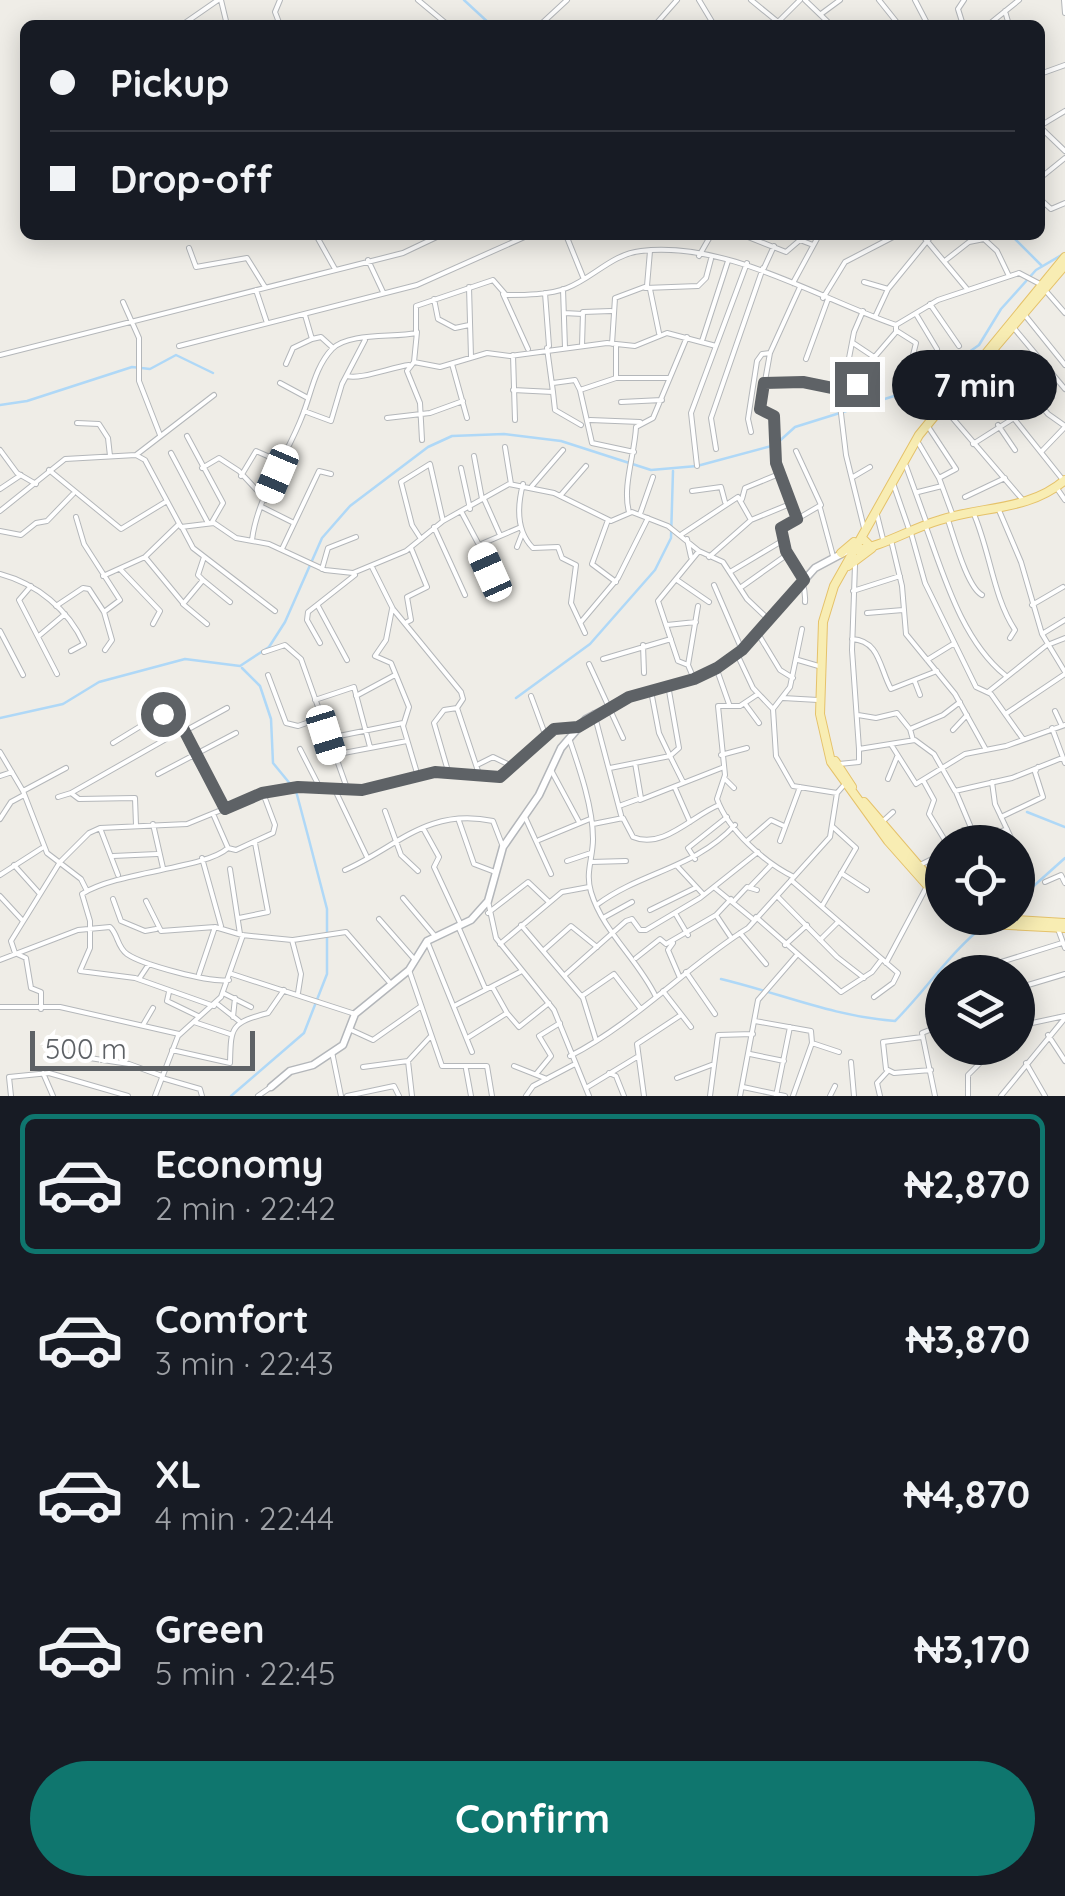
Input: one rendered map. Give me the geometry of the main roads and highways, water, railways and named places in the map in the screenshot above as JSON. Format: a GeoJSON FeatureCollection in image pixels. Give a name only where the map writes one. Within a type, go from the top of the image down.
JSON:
{"type":"FeatureCollection","features":[{"type":"Feature","properties":{"kind":"main road"},"geometry":{"type":"LineString","coordinates":[[925,882],[844,785],[827,753],[820,700],[829,612],[847,557],[919,444],[1065,259]]}},
{"type":"Feature","properties":{"kind":"main road"},"geometry":{"type":"LineString","coordinates":[[847,557],[934,412],[1017,320]]}},
{"type":"Feature","properties":{"kind":"main road"},"geometry":{"type":"LineString","coordinates":[[847,557],[950,516],[1024,503],[1062,483]]}},
{"type":"Feature","properties":{"kind":"main road"},"geometry":{"type":"LineString","coordinates":[[860,539],[872,548]]}},
{"type":"Feature","properties":{"kind":"main road"},"geometry":{"type":"LineString","coordinates":[[822,667],[826,730],[837,764],[892,841],[925,874]]}},
{"type":"Feature","properties":{"kind":"waterway"},"geometry":{"type":"LineString","coordinates":[[464,0],[486,20]]}},
{"type":"Feature","properties":{"kind":"waterway"},"geometry":{"type":"LineString","coordinates":[[1016,240],[1042,266]]}},
{"type":"Feature","properties":{"kind":"waterway"},"geometry":{"type":"LineString","coordinates":[[0,718],[63,704],[99,682],[185,659],[240,666],[269,647],[285,622],[322,538],[350,506],[428,447],[452,436],[504,434],[561,441],[651,470],[697,466],[775,445],[795,427],[907,392],[945,369],[979,345],[1001,309],[1036,270],[1065,253]]}},
{"type":"Feature","properties":{"kind":"waterway"},"geometry":{"type":"LineString","coordinates":[[0,405],[27,401],[132,367],[150,369],[176,355],[213,373]]}},
{"type":"Feature","properties":{"kind":"waterway"},"geometry":{"type":"LineString","coordinates":[[516,698],[590,644],[655,570],[671,538],[673,471]]}},
{"type":"Feature","properties":{"kind":"waterway"},"geometry":{"type":"LineString","coordinates":[[231,1096],[304,1033],[327,974],[327,909],[296,791],[273,763],[271,719],[260,686],[242,668]]}},
{"type":"Feature","properties":{"kind":"waterway"},"geometry":{"type":"LineString","coordinates":[[1027,812],[1065,827]]}},
{"type":"Feature","properties":{"kind":"waterway"},"geometry":{"type":"LineString","coordinates":[[1035,885],[1065,858]]}},
{"type":"Feature","properties":{"kind":"waterway"},"geometry":{"type":"LineString","coordinates":[[721,979],[829,1009],[895,1021],[974,935]]}}]}
